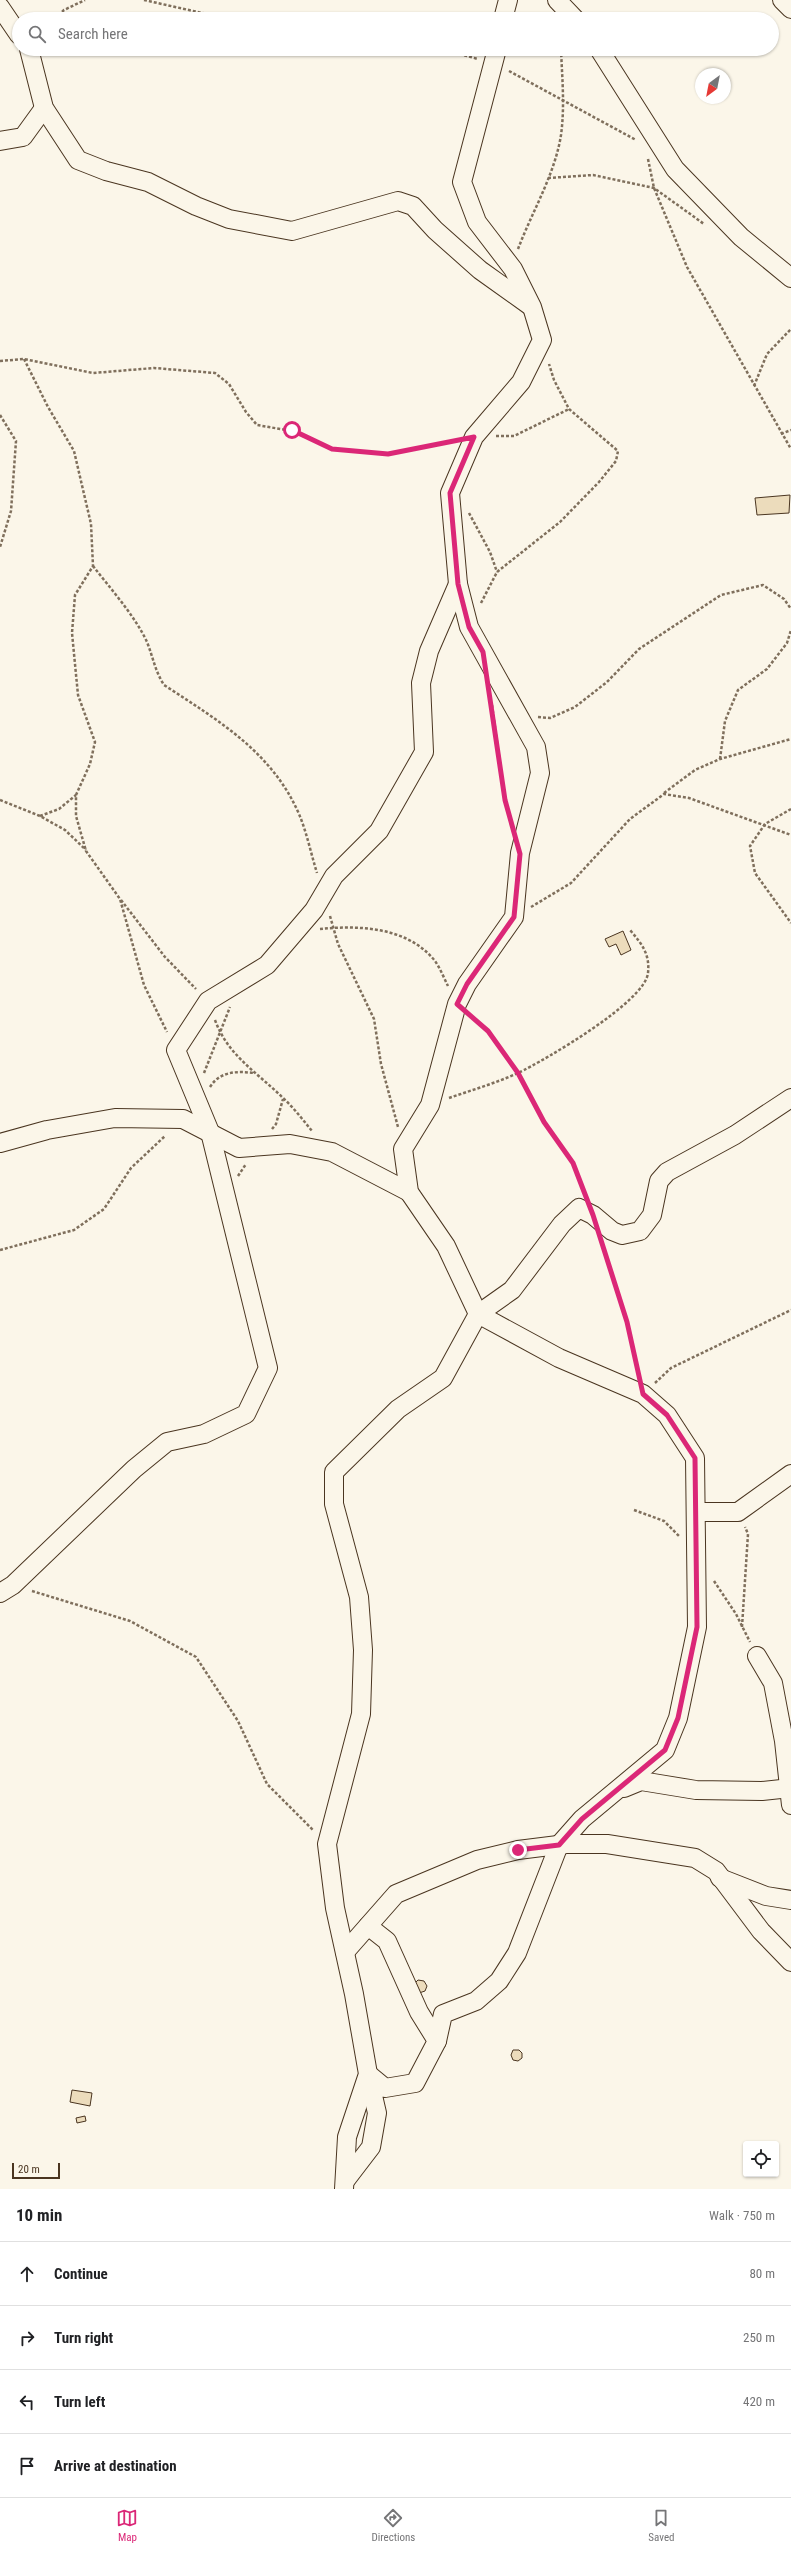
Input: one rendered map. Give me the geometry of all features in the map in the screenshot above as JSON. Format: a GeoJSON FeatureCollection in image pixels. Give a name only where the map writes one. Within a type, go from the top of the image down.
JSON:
{"type":"FeatureCollection","features":[{"type":"Feature","properties":{"kind":"street"},"geometry":{"type":"LineString","coordinates":[[505,12],[508,0]]}},
{"type":"Feature","properties":{"kind":"street"},"geometry":{"type":"LineString","coordinates":[[557,0],[568,12]]}},
{"type":"Feature","properties":{"kind":"street"},"geometry":{"type":"LineString","coordinates":[[782,0],[791,9]]}},
{"type":"Feature","properties":{"kind":"street"},"geometry":{"type":"LineString","coordinates":[[0,7],[12,25]]}},
{"type":"Feature","properties":{"kind":"street"},"geometry":{"type":"LineString","coordinates":[[31,56],[44,108],[78,160],[106,171],[148,182],[196,206],[228,219],[292,231],[398,201],[413,206],[435,230],[480,270],[532,307]]}},
{"type":"Feature","properties":{"kind":"street"},"geometry":{"type":"LineString","coordinates":[[368,2074],[385,2088],[414,2083],[437,2041],[443,2014],[476,2001],[499,1981],[517,1953],[559,1845],[582,1819],[665,1750],[678,1718],[697,1627],[695,1458],[667,1415],[643,1394],[559,1358],[478,1314],[446,1246],[409,1192],[403,1149],[430,1105],[457,1004],[467,984],[514,917],[520,854],[540,773],[536,747],[469,627],[458,584],[450,493],[474,437],[521,382],[542,340],[532,307],[513,269],[478,222],[462,182],[495,56]]}},
{"type":"Feature","properties":{"kind":"street"},"geometry":{"type":"LineString","coordinates":[[603,56],[675,169],[741,238],[791,278]]}},
{"type":"Feature","properties":{"kind":"street"},"geometry":{"type":"LineString","coordinates":[[0,140],[23,137],[44,108]]}},
{"type":"Feature","properties":{"kind":"street"},"geometry":{"type":"LineString","coordinates":[[6,1589],[134,1469],[167,1442],[204,1434],[246,1414],[268,1368],[210,1132],[176,1050],[208,1001],[266,965],[314,910],[334,876],[379,831],[424,752],[421,683],[429,651],[458,584]]}},
{"type":"Feature","properties":{"kind":"street"},"geometry":{"type":"LineString","coordinates":[[345,2185],[371,2147],[377,2113],[335,1908],[327,1844],[361,1714],[363,1650],[360,1597],[334,1504],[334,1472],[398,1409],[443,1378],[478,1314],[512,1290],[562,1224],[580,1208],[593,1215],[612,1231],[622,1235],[640,1231],[652,1215],[659,1181],[668,1172],[735,1135],[791,1098]]}},
{"type":"Feature","properties":{"kind":"street"},"geometry":{"type":"LineString","coordinates":[[0,1143],[47,1130],[115,1118],[183,1119],[239,1148],[290,1144],[332,1152],[409,1192]]}},
{"type":"Feature","properties":{"kind":"street"},"geometry":{"type":"LineString","coordinates":[[696,1512],[738,1512],[791,1474]]}},
{"type":"Feature","properties":{"kind":"street"},"geometry":{"type":"LineString","coordinates":[[614,1792],[641,1781],[696,1790],[762,1791],[790,1794],[784,1741],[773,1682],[757,1656]]}},
{"type":"Feature","properties":{"kind":"street"},"geometry":{"type":"LineString","coordinates":[[345,1952],[396,1894],[430,1879],[477,1860],[518,1850],[559,1845],[607,1844],[695,1858],[716,1871],[761,1931],[791,1962]]}},
{"type":"Feature","properties":{"kind":"street"},"geometry":{"type":"LineString","coordinates":[[720,1878],[766,1896],[791,1900]]}},
{"type":"Feature","properties":{"kind":"street"},"geometry":{"type":"LineString","coordinates":[[368,1926],[387,1941],[419,2012],[437,2041]]}},
{"type":"Feature","properties":{"kind":"street"},"geometry":{"type":"LineString","coordinates":[[345,2185],[347,2137],[368,2074]]}},
{"type":"Feature","properties":{"kind":"path"},"geometry":{"type":"LineString","coordinates":[[62,12],[84,0]]}},
{"type":"Feature","properties":{"kind":"path"},"geometry":{"type":"LineString","coordinates":[[144,0],[198,12]]}},
{"type":"Feature","properties":{"kind":"path"},"geometry":{"type":"LineString","coordinates":[[495,56],[563,99],[638,141]]}},
{"type":"Feature","properties":{"kind":"path"},"geometry":{"type":"LineString","coordinates":[[513,269],[518,248],[536,210],[561,136],[563,99],[561,56]]}},
{"type":"Feature","properties":{"kind":"path"},"geometry":{"type":"LineString","coordinates":[[646,152],[654,188],[687,267],[791,449]]}},
{"type":"Feature","properties":{"kind":"path"},"geometry":{"type":"LineString","coordinates":[[548,178],[593,175],[654,188],[707,227]]}},
{"type":"Feature","properties":{"kind":"path"},"geometry":{"type":"LineString","coordinates":[[754,386],[767,354],[791,329]]}},
{"type":"Feature","properties":{"kind":"path"},"geometry":{"type":"LineString","coordinates":[[480,604],[497,572],[560,522],[599,482],[616,461],[618,450],[569,409],[554,380],[542,340]]}},
{"type":"Feature","properties":{"kind":"path"},"geometry":{"type":"LineString","coordinates":[[0,361],[24,359],[93,373],[154,368],[215,373],[229,384],[246,412],[257,425],[292,430],[332,449],[388,454],[474,437],[514,436],[569,409]]}},
{"type":"Feature","properties":{"kind":"path"},"geometry":{"type":"LineString","coordinates":[[24,359],[48,407],[74,451],[91,524],[93,566],[146,642],[156,674],[164,685],[236,733],[270,766],[299,814],[338,944],[374,1019],[381,1064],[403,1149]]}},
{"type":"Feature","properties":{"kind":"path"},"geometry":{"type":"LineString","coordinates":[[0,415],[16,441],[11,511],[0,547]]}},
{"type":"Feature","properties":{"kind":"path"},"geometry":{"type":"LineString","coordinates":[[782,434],[791,430]]}},
{"type":"Feature","properties":{"kind":"path"},"geometry":{"type":"LineString","coordinates":[[468,510],[490,552],[497,572]]}},
{"type":"Feature","properties":{"kind":"path"},"geometry":{"type":"LineString","coordinates":[[86,851],[76,816],[76,795],[90,764],[96,742],[78,696],[72,633],[75,595],[93,566]]}},
{"type":"Feature","properties":{"kind":"path"},"geometry":{"type":"LineString","coordinates":[[519,715],[550,718],[575,707],[607,682],[639,648],[721,595],[763,585],[784,599],[791,609]]}},
{"type":"Feature","properties":{"kind":"path"},"geometry":{"type":"LineString","coordinates":[[720,758],[725,721],[738,690],[767,669],[787,643],[791,630]]}},
{"type":"Feature","properties":{"kind":"path"},"geometry":{"type":"LineString","coordinates":[[491,699],[505,800],[512,823]]}},
{"type":"Feature","properties":{"kind":"path"},"geometry":{"type":"LineString","coordinates":[[514,917],[571,883],[630,819],[695,770],[720,758],[791,739]]}},
{"type":"Feature","properties":{"kind":"path"},"geometry":{"type":"LineString","coordinates":[[664,794],[689,798],[791,834]]}},
{"type":"Feature","properties":{"kind":"path"},"geometry":{"type":"LineString","coordinates":[[40,816],[59,809],[76,795]]}},
{"type":"Feature","properties":{"kind":"path"},"geometry":{"type":"LineString","coordinates":[[0,800],[40,816],[65,830],[86,851],[120,899],[165,957],[208,1001],[220,1034],[235,1055],[283,1098],[332,1152]]}},
{"type":"Feature","properties":{"kind":"path"},"geometry":{"type":"LineString","coordinates":[[791,809],[765,824],[750,846],[755,874],[791,923]]}},
{"type":"Feature","properties":{"kind":"path"},"geometry":{"type":"LineString","coordinates":[[120,899],[144,985],[176,1050]]}},
{"type":"Feature","properties":{"kind":"path"},"geometry":{"type":"LineString","coordinates":[[295,932],[334,928],[369,928],[404,936],[434,961],[457,1004],[488,1031],[518,1073],[544,1122],[573,1163],[593,1215]]}},
{"type":"Feature","properties":{"kind":"path"},"geometry":{"type":"LineString","coordinates":[[430,1105],[518,1073],[606,1021],[641,991],[648,974],[647,950],[630,930]]}},
{"type":"Feature","properties":{"kind":"path"},"geometry":{"type":"LineString","coordinates":[[195,1095],[241,981]]}},
{"type":"Feature","properties":{"kind":"path"},"geometry":{"type":"LineString","coordinates":[[202,1114],[204,1098],[211,1085],[221,1076],[238,1071],[254,1073]]}},
{"type":"Feature","properties":{"kind":"path"},"geometry":{"type":"LineString","coordinates":[[0,1250],[74,1230],[98,1214],[104,1209],[131,1168],[183,1119]]}},
{"type":"Feature","properties":{"kind":"path"},"geometry":{"type":"LineString","coordinates":[[602,1243],[627,1322],[643,1394]]}},
{"type":"Feature","properties":{"kind":"path"},"geometry":{"type":"LineString","coordinates":[[643,1394],[671,1368],[791,1310]]}},
{"type":"Feature","properties":{"kind":"path"},"geometry":{"type":"LineString","coordinates":[[738,1512],[748,1534],[742,1628]]}},
{"type":"Feature","properties":{"kind":"path"},"geometry":{"type":"LineString","coordinates":[[6,1589],[130,1621],[196,1657],[238,1721],[267,1784],[327,1844]]}},
{"type":"Feature","properties":{"kind":"building"},"geometry":{"type":"Polygon","coordinates":[[[790,495],[789,513],[757,515],[755,498],[790,495]]]}},
{"type":"Feature","properties":{"kind":"building"},"geometry":{"type":"Polygon","coordinates":[[[623,931],[631,950],[621,955],[616,944],[609,947],[605,939],[623,931]]]}},
{"type":"Feature","properties":{"kind":"building"},"geometry":{"type":"Polygon","coordinates":[[[418,1980],[424,1981],[427,1986],[425,1991],[419,1993],[414,1984],[418,1980]]]}},
{"type":"Feature","properties":{"kind":"building"},"geometry":{"type":"Polygon","coordinates":[[[513,2050],[519,2050],[522,2053],[522,2058],[518,2061],[513,2060],[511,2055],[513,2050]]]}},
{"type":"Feature","properties":{"kind":"building"},"geometry":{"type":"Polygon","coordinates":[[[72,2090],[92,2093],[90,2106],[70,2102],[72,2090]]]}},
{"type":"Feature","properties":{"kind":"building"},"geometry":{"type":"Polygon","coordinates":[[[85,2116],[86,2121],[77,2123],[76,2118],[85,2116]]]}},
{"type":"Feature","properties":{"kind":"route"},"geometry":{"type":"LineString","coordinates":[[292,430],[332,449],[388,454],[474,437],[450,493],[458,584],[469,627],[483,652],[499,749],[505,800],[520,854],[514,917],[467,984],[457,1004],[488,1031],[518,1073],[544,1122],[573,1163],[593,1215],[627,1322],[643,1394],[667,1415],[695,1458],[698,1589],[697,1627],[678,1718],[665,1750],[582,1819],[559,1845],[518,1850]]}}]}
